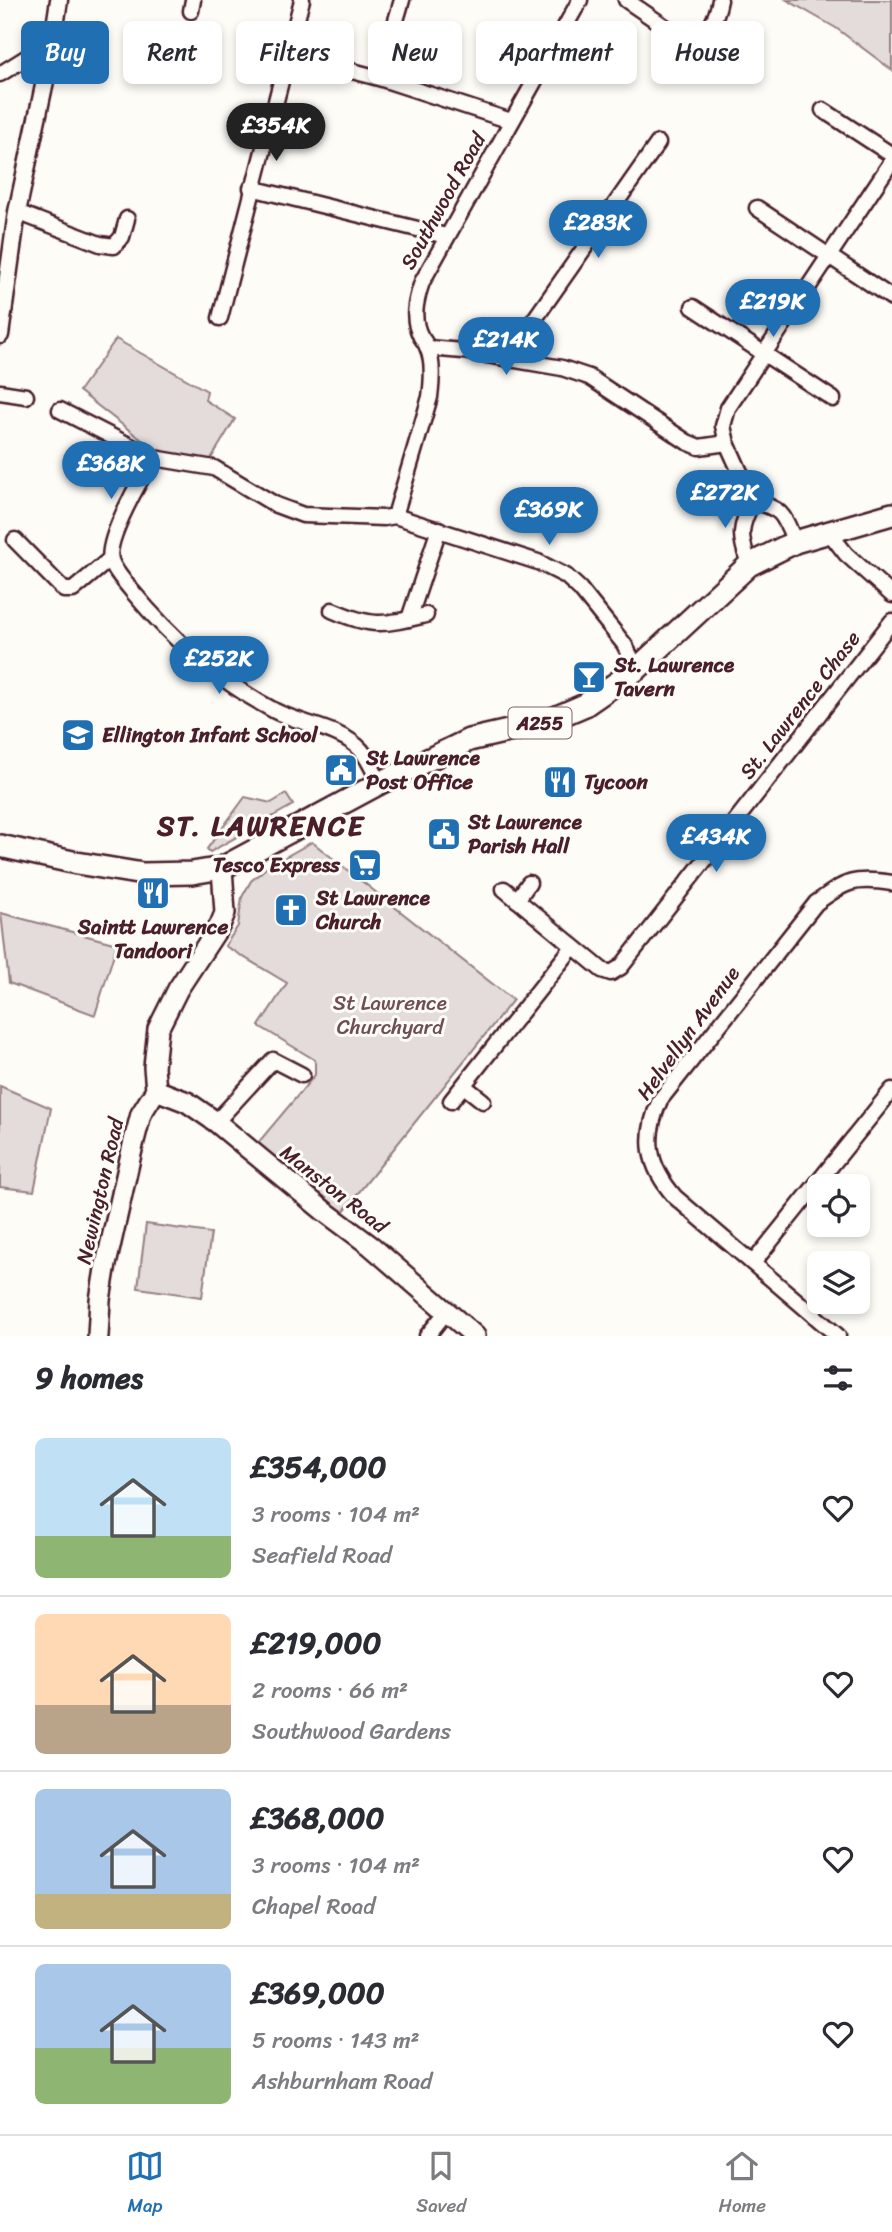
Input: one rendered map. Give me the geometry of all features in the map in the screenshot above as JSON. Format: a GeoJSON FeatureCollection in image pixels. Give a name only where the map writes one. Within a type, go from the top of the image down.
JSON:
{"type":"FeatureCollection","features":[{"type":"Feature","properties":{"kind":"main road","name":"A255"},"geometry":{"type":"LineString","coordinates":[[0,846],[143,874],[222,869],[380,783],[469,740],[543,723],[585,705],[637,669],[749,565],[795,542],[892,514]]}},
{"type":"Feature","properties":{"kind":"main road","name":"Newington Road"},"geometry":{"type":"LineString","coordinates":[[98,1336],[105,1269],[134,1141],[141,1114],[156,1090],[154,1067],[159,1029],[178,989],[225,913],[222,869]]}},
{"type":"Feature","properties":{"kind":"main road","name":"Manston Road"},"geometry":{"type":"LineString","coordinates":[[156,1090],[187,1102],[216,1122],[371,1246],[475,1336]]}},
{"type":"Feature","properties":{"kind":"street"},"geometry":{"type":"LineString","coordinates":[[56,21],[59,0]]}},
{"type":"Feature","properties":{"kind":"street"},"geometry":{"type":"LineString","coordinates":[[296,21],[302,0]]}},
{"type":"Feature","properties":{"kind":"street"},"geometry":{"type":"LineString","coordinates":[[396,21],[402,0]]}},
{"type":"Feature","properties":{"kind":"street","name":"Southwood Road"},"geometry":{"type":"LineString","coordinates":[[395,516],[430,397],[432,378],[428,348],[419,335],[415,318],[415,302],[422,282],[580,0]]}},
{"type":"Feature","properties":{"kind":"street"},"geometry":{"type":"LineString","coordinates":[[626,0],[655,21]]}},
{"type":"Feature","properties":{"kind":"street"},"geometry":{"type":"LineString","coordinates":[[714,21],[720,0]]}},
{"type":"Feature","properties":{"kind":"street"},"geometry":{"type":"LineString","coordinates":[[0,74],[21,61]]}},
{"type":"Feature","properties":{"kind":"street"},"geometry":{"type":"LineString","coordinates":[[0,335],[16,212],[44,84]]}},
{"type":"Feature","properties":{"kind":"street"},"geometry":{"type":"LineString","coordinates":[[220,318],[279,84]]}},
{"type":"Feature","properties":{"kind":"street"},"geometry":{"type":"LineString","coordinates":[[397,84],[511,121]]}},
{"type":"Feature","properties":{"kind":"street"},"geometry":{"type":"LineString","coordinates":[[823,110],[892,155]]}},
{"type":"Feature","properties":{"kind":"street"},"geometry":{"type":"LineString","coordinates":[[510,360],[527,330],[658,143]]}},
{"type":"Feature","properties":{"kind":"street"},"geometry":{"type":"LineString","coordinates":[[795,542],[784,515],[770,506],[753,501],[727,443],[723,426],[728,408],[892,160]]}},
{"type":"Feature","properties":{"kind":"street"},"geometry":{"type":"LineString","coordinates":[[251,188],[446,236]]}},
{"type":"Feature","properties":{"kind":"street"},"geometry":{"type":"LineString","coordinates":[[757,208],[892,298]]}},
{"type":"Feature","properties":{"kind":"street"},"geometry":{"type":"LineString","coordinates":[[16,212],[78,236],[114,246],[121,237],[127,219]]}},
{"type":"Feature","properties":{"kind":"street"},"geometry":{"type":"LineString","coordinates":[[693,307],[833,399]]}},
{"type":"Feature","properties":{"kind":"street"},"geometry":{"type":"LineString","coordinates":[[428,348],[463,351],[562,368],[589,377],[687,442],[699,447],[727,443]]}},
{"type":"Feature","properties":{"kind":"street"},"geometry":{"type":"LineString","coordinates":[[0,392],[26,396]]}},
{"type":"Feature","properties":{"kind":"street"},"geometry":{"type":"LineString","coordinates":[[60,410],[154,458],[214,468],[276,505],[303,515],[374,518],[395,516],[538,562],[566,576],[580,589],[624,644],[637,669]]}},
{"type":"Feature","properties":{"kind":"street"},"geometry":{"type":"LineString","coordinates":[[154,458],[144,472],[111,546],[110,559],[121,577],[181,644],[229,681],[272,709],[345,737],[362,751],[380,783]]}},
{"type":"Feature","properties":{"kind":"street"},"geometry":{"type":"LineString","coordinates":[[749,565],[743,542],[742,522],[753,501]]}},
{"type":"Feature","properties":{"kind":"street"},"geometry":{"type":"LineString","coordinates":[[409,619],[439,529]]}},
{"type":"Feature","properties":{"kind":"street"},"geometry":{"type":"LineString","coordinates":[[828,531],[846,554],[892,595]]}},
{"type":"Feature","properties":{"kind":"street"},"geometry":{"type":"LineString","coordinates":[[15,540],[64,590],[73,590],[110,559]]}},
{"type":"Feature","properties":{"kind":"street"},"geometry":{"type":"LineString","coordinates":[[332,610],[358,621],[382,624],[426,615]]}},
{"type":"Feature","properties":{"kind":"street","name":"St. Lawrence Chase"},"geometry":{"type":"LineString","coordinates":[[504,889],[572,948],[602,970],[611,973],[621,967],[892,621]]}},
{"type":"Feature","properties":{"kind":"street","name":"Helvellyn Avenue"},"geometry":{"type":"LineString","coordinates":[[838,1336],[675,1197],[660,1179],[654,1163],[650,1139],[652,1119],[660,1100],[816,903],[841,885],[866,879],[892,883]]}},
{"type":"Feature","properties":{"kind":"street"},"geometry":{"type":"LineString","coordinates":[[517,900],[529,883]]}},
{"type":"Feature","properties":{"kind":"street"},"geometry":{"type":"LineString","coordinates":[[451,1101],[572,948]]}},
{"type":"Feature","properties":{"kind":"street"},"geometry":{"type":"LineString","coordinates":[[216,1122],[273,1060],[302,1075]]}},
{"type":"Feature","properties":{"kind":"street"},"geometry":{"type":"LineString","coordinates":[[464,1086],[483,1101]]}},
{"type":"Feature","properties":{"kind":"street"},"geometry":{"type":"LineString","coordinates":[[753,1263],[892,1090]]}},
{"type":"Feature","properties":{"kind":"street"},"geometry":{"type":"LineString","coordinates":[[427,1336],[447,1311]]}},
{"type":"Feature","properties":{"kind":"green space"},"geometry":{"type":"Polygon","coordinates":[[[787,0],[892,0],[892,70],[836,28],[787,0]]]}},
{"type":"Feature","properties":{"kind":"green space"},"geometry":{"type":"Polygon","coordinates":[[[116,339],[207,391],[205,400],[235,419],[209,462],[160,454],[79,391],[116,339]]]}},
{"type":"Feature","properties":{"kind":"green space"},"geometry":{"type":"Polygon","coordinates":[[[286,794],[293,805],[210,852],[207,849],[245,797],[271,803],[286,794]]]}},
{"type":"Feature","properties":{"kind":"green space","name":"St Lawrence Churchyard"},"geometry":{"type":"Polygon","coordinates":[[[312,842],[513,1000],[343,1212],[257,1144],[315,1075],[315,1060],[259,1026],[287,983],[225,946],[238,926],[242,897],[251,881],[266,868],[312,842]]]}},
{"type":"Feature","properties":{"kind":"green space"},"geometry":{"type":"Polygon","coordinates":[[[1,913],[117,944],[95,1015],[9,983],[1,913]]]}},
{"type":"Feature","properties":{"kind":"green space"},"geometry":{"type":"Polygon","coordinates":[[[0,1086],[51,1108],[34,1191],[0,1187],[0,1086]]]}},
{"type":"Feature","properties":{"kind":"green space"},"geometry":{"type":"Polygon","coordinates":[[[146,1224],[211,1233],[202,1297],[138,1288],[146,1224]]]}},
{"type":"Feature","properties":{"kind":"place","name":"St. Lawrence Tavern"},"geometry":{"type":"Point","coordinates":[589,677]}},
{"type":"Feature","properties":{"kind":"place","name":"Ellington Infant School"},"geometry":{"type":"Point","coordinates":[78,735]}},
{"type":"Feature","properties":{"kind":"place","name":"St Lawrence Post Office"},"geometry":{"type":"Point","coordinates":[341,770]}},
{"type":"Feature","properties":{"kind":"place","name":"Tycoon"},"geometry":{"type":"Point","coordinates":[560,782]}},
{"type":"Feature","properties":{"kind":"place","name":"St Lawrence Parish Hall"},"geometry":{"type":"Point","coordinates":[444,834]}},
{"type":"Feature","properties":{"kind":"place","name":"Tesco Express"},"geometry":{"type":"Point","coordinates":[365,865]}},
{"type":"Feature","properties":{"kind":"place","name":"Saintt Lawrence Tandoori"},"geometry":{"type":"Point","coordinates":[153,893]}},
{"type":"Feature","properties":{"kind":"place","name":"St Lawrence Church"},"geometry":{"type":"Point","coordinates":[291,910]}},
{"type":"Feature","properties":{"kind":"district","name":"ST. LAWRENCE"},"geometry":{"type":"Point","coordinates":[261,825]}}]}
